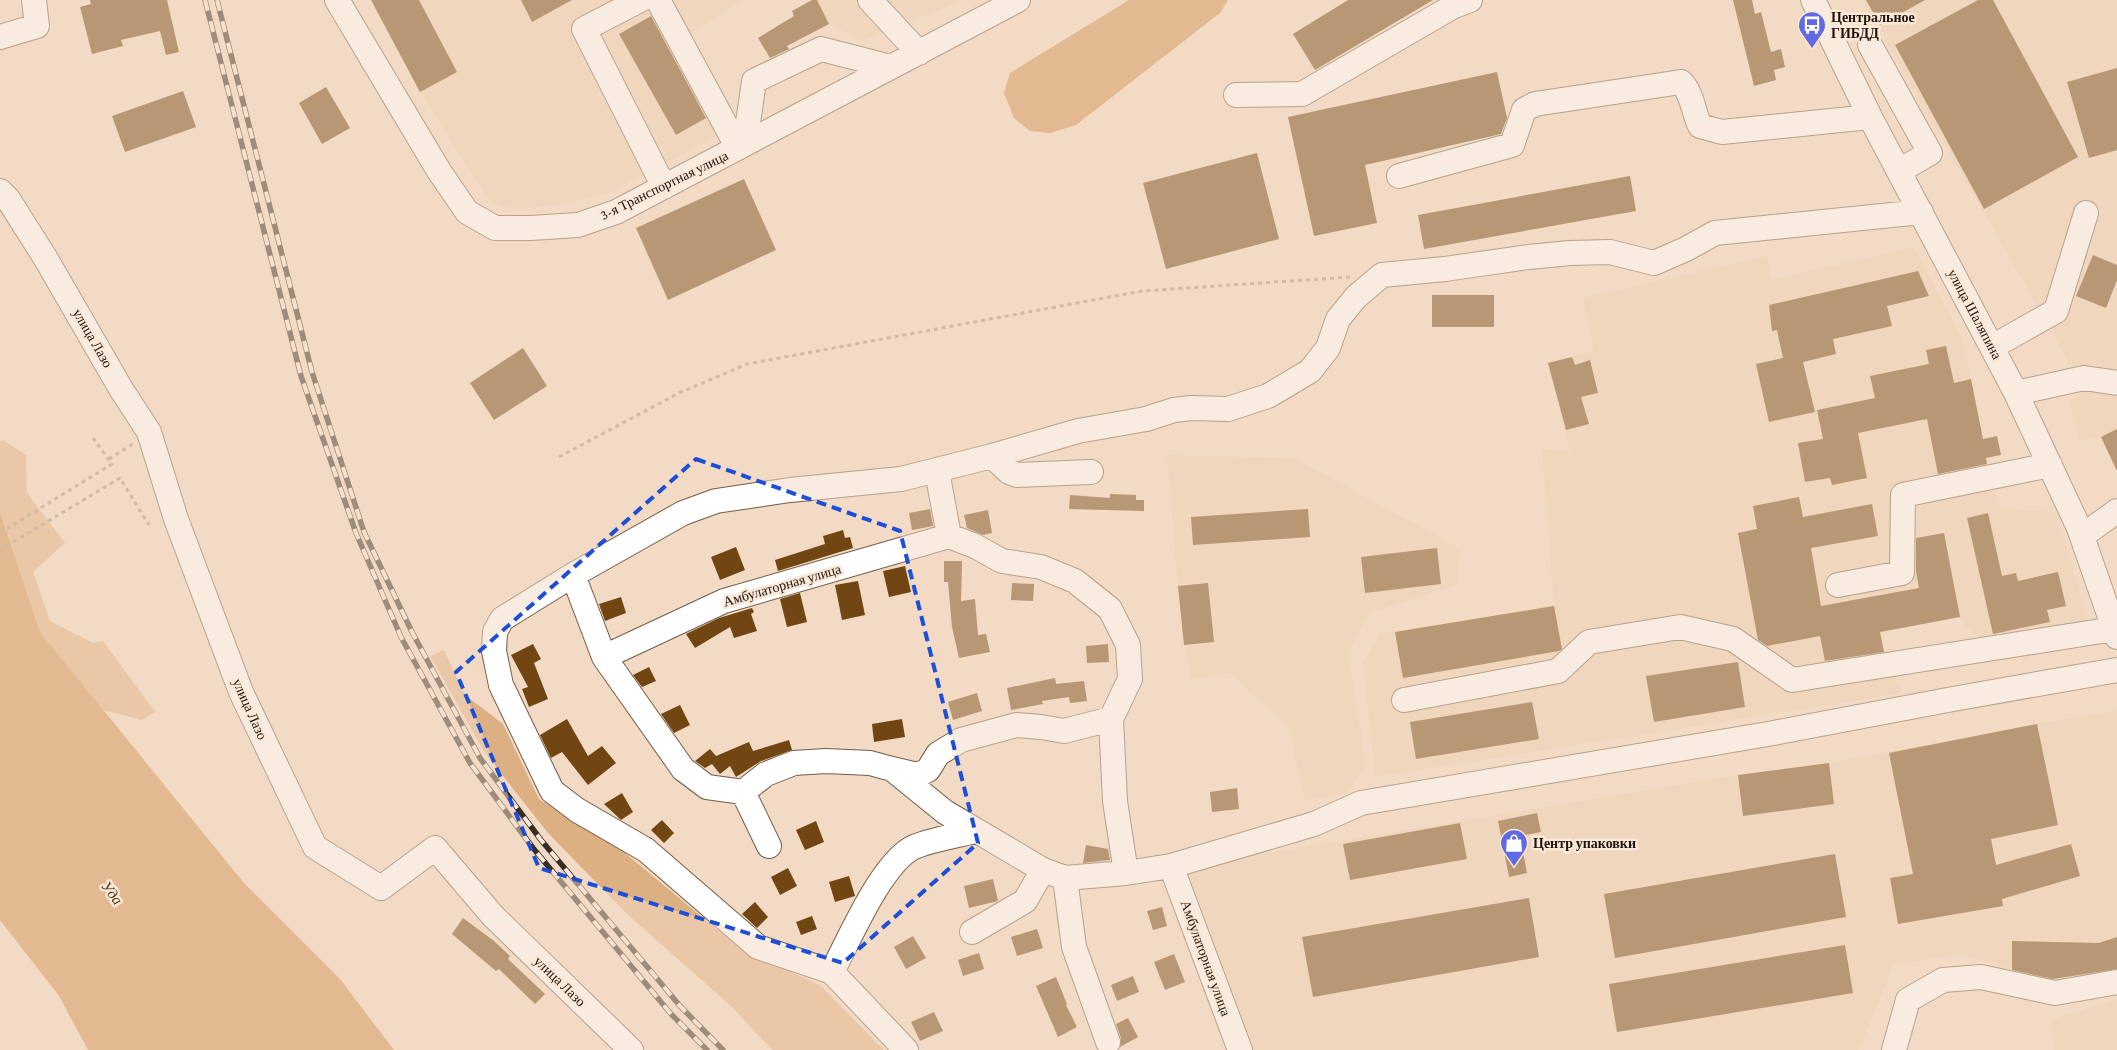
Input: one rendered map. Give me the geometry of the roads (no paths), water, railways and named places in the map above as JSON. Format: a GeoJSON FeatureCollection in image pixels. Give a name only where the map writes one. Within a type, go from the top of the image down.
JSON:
{"type":"FeatureCollection","features":[{"type":"Feature","properties":{"kind":"street"},"geometry":{"type":"LineString","coordinates":[[0,37],[37,26],[34,0]]}},
{"type":"Feature","properties":{"kind":"street","name":"3-я Транспортная улица"},"geometry":{"type":"LineString","coordinates":[[337,0],[439,171],[467,212],[495,228],[578,225],[616,212],[1018,0]]}},
{"type":"Feature","properties":{"kind":"street"},"geometry":{"type":"LineString","coordinates":[[640,0],[584,29],[664,187]]}},
{"type":"Feature","properties":{"kind":"street"},"geometry":{"type":"LineString","coordinates":[[658,0],[742,146]]}},
{"type":"Feature","properties":{"kind":"street"},"geometry":{"type":"LineString","coordinates":[[870,0],[918,53]]}},
{"type":"Feature","properties":{"kind":"street"},"geometry":{"type":"LineString","coordinates":[[1236,95],[1302,94],[1452,7],[1470,0]]}},
{"type":"Feature","properties":{"kind":"street","name":"улица Шаляпина"},"geometry":{"type":"LineString","coordinates":[[1813,0],[1870,117],[1922,212],[2016,393],[2082,536],[2116,633]]}},
{"type":"Feature","properties":{"kind":"street"},"geometry":{"type":"LineString","coordinates":[[1870,45],[1930,153],[1899,171]]}},
{"type":"Feature","properties":{"kind":"street"},"geometry":{"type":"LineString","coordinates":[[742,146],[754,81],[821,49],[891,67]]}},
{"type":"Feature","properties":{"kind":"street"},"geometry":{"type":"LineString","coordinates":[[1399,176],[1512,145],[1524,110],[1535,104],[1681,82],[1688,89],[1700,126],[1722,132],[1870,117]]}},
{"type":"Feature","properties":{"kind":"street","name":"улица Лазо"},"geometry":{"type":"LineString","coordinates":[[0,191],[8,199],[46,259],[122,390],[149,432],[176,519],[241,692],[315,847],[381,888],[435,848],[493,916],[631,1050]]}},
{"type":"Feature","properties":{"kind":"street"},"geometry":{"type":"LineString","coordinates":[[906,1050],[832,972],[758,947],[646,850],[577,810],[552,791],[501,685],[494,651],[495,632],[502,619],[573,575],[683,513],[716,501],[790,490],[901,480],[1078,431],[1146,419],[1174,410],[1191,408],[1228,409],[1268,396],[1310,371],[1328,348],[1338,319],[1356,297],[1382,275],[1445,270],[1529,257],[1578,253],[1610,252],[1654,263],[1686,249],[1715,233],[1922,212]]}},
{"type":"Feature","properties":{"kind":"street"},"geometry":{"type":"LineString","coordinates":[[1992,347],[2056,311],[2086,213]]}},
{"type":"Feature","properties":{"kind":"street"},"geometry":{"type":"LineString","coordinates":[[2016,393],[2084,378],[2117,383]]}},
{"type":"Feature","properties":{"kind":"street"},"geometry":{"type":"LineString","coordinates":[[992,456],[1009,472],[1017,474],[1091,472]]}},
{"type":"Feature","properties":{"kind":"street"},"geometry":{"type":"LineString","coordinates":[[1838,585],[1902,573],[1903,495],[2050,465]]}},
{"type":"Feature","properties":{"kind":"street"},"geometry":{"type":"LineString","coordinates":[[937,471],[950,536],[975,546],[1002,561],[1041,567],[1075,581],[1110,608],[1128,645],[1130,679],[1111,719],[1115,801],[1126,873]]}},
{"type":"Feature","properties":{"kind":"street"},"geometry":{"type":"LineString","coordinates":[[2082,536],[2117,512]]}},
{"type":"Feature","properties":{"kind":"street","name":"Амбулаторная улица"},"geometry":{"type":"LineString","coordinates":[[604,657],[724,601],[950,536]]}},
{"type":"Feature","properties":{"kind":"street"},"geometry":{"type":"LineString","coordinates":[[573,575],[604,657],[683,769],[707,787],[743,792],[766,774],[794,763],[826,761],[870,763],[917,775],[928,770],[938,754],[961,740],[1016,725],[1064,731],[1111,719]]}},
{"type":"Feature","properties":{"kind":"street"},"geometry":{"type":"LineString","coordinates":[[1404,700],[1558,672],[1589,642],[1680,627],[1733,639],[1792,680],[2116,633]]}},
{"type":"Feature","properties":{"kind":"street"},"geometry":{"type":"LineString","coordinates":[[892,769],[945,812],[974,831],[1054,874],[1126,873],[1171,866],[1314,824],[1361,803],[1768,734],[2117,670]]}},
{"type":"Feature","properties":{"kind":"street"},"geometry":{"type":"LineString","coordinates":[[743,792],[768,846]]}},
{"type":"Feature","properties":{"kind":"street"},"geometry":{"type":"LineString","coordinates":[[832,972],[875,889],[898,860],[912,848],[974,831]]}},
{"type":"Feature","properties":{"kind":"street","name":"Амбулаторная улица"},"geometry":{"type":"LineString","coordinates":[[1171,866],[1240,1050]]}},
{"type":"Feature","properties":{"kind":"street"},"geometry":{"type":"LineString","coordinates":[[972,932],[1025,901],[1054,874]]}},
{"type":"Feature","properties":{"kind":"street"},"geometry":{"type":"LineString","coordinates":[[1054,874],[1074,947],[1108,1042]]}},
{"type":"Feature","properties":{"kind":"street"},"geometry":{"type":"LineString","coordinates":[[1894,1050],[1908,1000],[1943,980],[1981,977],[2054,993],[2117,982]]}},
{"type":"Feature","properties":{"kind":"water"},"geometry":{"type":"Polygon","coordinates":[[[1129,0],[1228,0],[1220,13],[1076,125],[1050,133],[1030,131],[1014,118],[1004,93],[1010,73],[1129,0]]]}},
{"type":"Feature","properties":{"kind":"water","name":"Уда"},"geometry":{"type":"Polygon","coordinates":[[[0,512],[40,632],[243,882],[340,979],[394,1050],[88,1050],[59,996],[0,920],[0,512]]]}},
{"type":"Feature","properties":{"kind":"railway"},"geometry":{"type":"LineString","coordinates":[[205,0],[301,376],[356,533],[401,637],[470,763],[533,848],[671,1014],[707,1050]]}},
{"type":"Feature","properties":{"kind":"railway"},"geometry":{"type":"LineString","coordinates":[[217,0],[312,372],[364,532],[412,632],[480,758],[541,840],[680,1006],[723,1050]]}},
{"type":"Feature","properties":{"kind":"place","name":"Центральное ГИБДД"},"geometry":{"type":"Point","coordinates":[1812,49]}},
{"type":"Feature","properties":{"kind":"place","name":"Центр упаковки"},"geometry":{"type":"Point","coordinates":[1514,867]}}]}
